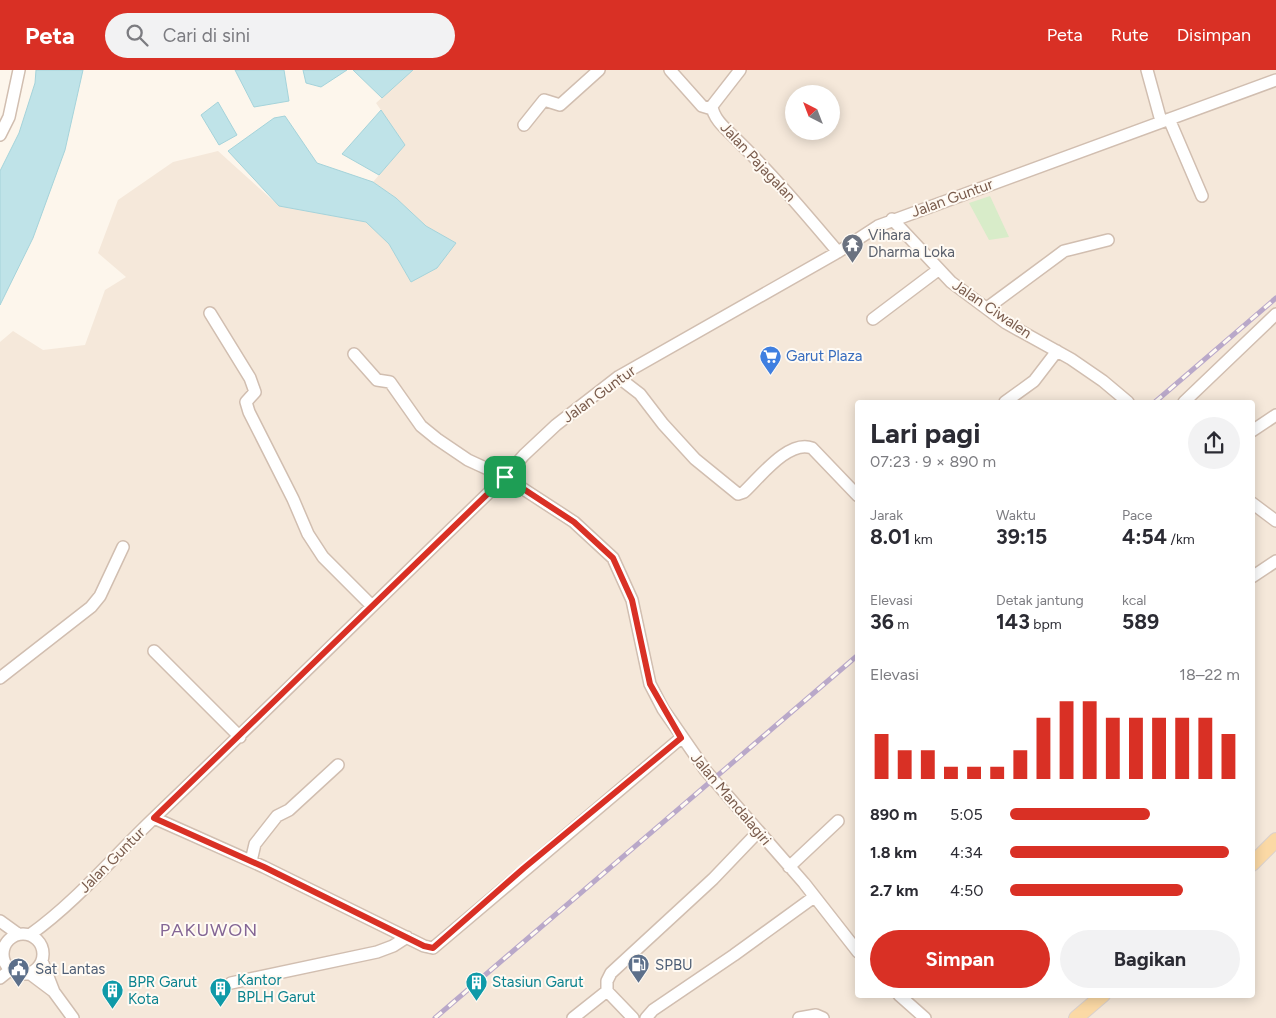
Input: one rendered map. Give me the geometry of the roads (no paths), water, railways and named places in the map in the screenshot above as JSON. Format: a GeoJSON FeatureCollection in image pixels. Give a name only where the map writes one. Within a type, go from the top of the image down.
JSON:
{"type":"FeatureCollection","features":[{"type":"Feature","properties":{"kind":"main road"},"geometry":{"type":"LineString","coordinates":[[1255,861],[1275,843]]}},
{"type":"Feature","properties":{"kind":"main road"},"geometry":{"type":"LineString","coordinates":[[1076,1018],[1099,998]]}},
{"type":"Feature","properties":{"kind":"street"},"geometry":{"type":"LineString","coordinates":[[0,135],[9,117],[19,70]]}},
{"type":"Feature","properties":{"kind":"street"},"geometry":{"type":"LineString","coordinates":[[524,125],[544,100],[560,104],[599,70]]}},
{"type":"Feature","properties":{"kind":"street"},"geometry":{"type":"LineString","coordinates":[[670,70],[702,106],[712,109]]}},
{"type":"Feature","properties":{"kind":"street","name":"Jalan Pajagalan"},"geometry":{"type":"LineString","coordinates":[[740,70],[715,101],[712,109],[722,126],[777,179],[838,252]]}},
{"type":"Feature","properties":{"kind":"street"},"geometry":{"type":"LineString","coordinates":[[1147,70],[1165,120],[1202,196]]}},
{"type":"Feature","properties":{"kind":"street","name":"Jalan Guntur"},"geometry":{"type":"LineString","coordinates":[[31,934],[60,914],[154,818],[240,737],[505,477],[524,455],[586,400],[618,377],[838,252],[892,219],[1276,80]]}},
{"type":"Feature","properties":{"kind":"street","name":"Jalan Ciwalen"},"geometry":{"type":"LineString","coordinates":[[892,219],[951,282],[1006,323],[1058,351],[1103,381],[1126,400]]}},
{"type":"Feature","properties":{"kind":"street"},"geometry":{"type":"LineString","coordinates":[[987,308],[1064,251],[1108,240]]}},
{"type":"Feature","properties":{"kind":"street"},"geometry":{"type":"LineString","coordinates":[[873,319],[938,270]]}},
{"type":"Feature","properties":{"kind":"street"},"geometry":{"type":"LineString","coordinates":[[210,313],[250,378],[255,392],[246,402],[249,412],[294,500],[308,534],[324,557],[372,606]]}},
{"type":"Feature","properties":{"kind":"street"},"geometry":{"type":"LineString","coordinates":[[1186,400],[1276,314]]}},
{"type":"Feature","properties":{"kind":"street"},"geometry":{"type":"LineString","coordinates":[[1008,400],[1034,381],[1058,351]]}},
{"type":"Feature","properties":{"kind":"street","name":"Jalan Mandalagiri"},"geometry":{"type":"LineString","coordinates":[[354,354],[377,380],[390,382],[426,430],[468,460],[505,477],[574,522],[613,558],[632,600],[650,684],[681,738],[712,779],[789,867],[855,948]]}},
{"type":"Feature","properties":{"kind":"street"},"geometry":{"type":"LineString","coordinates":[[618,377],[640,394],[694,460],[738,494],[744,492],[786,452],[796,446],[804,445],[812,448],[855,493]]}},
{"type":"Feature","properties":{"kind":"street"},"geometry":{"type":"LineString","coordinates":[[1255,430],[1276,416]]}},
{"type":"Feature","properties":{"kind":"street"},"geometry":{"type":"LineString","coordinates":[[1255,505],[1276,521]]}},
{"type":"Feature","properties":{"kind":"street"},"geometry":{"type":"LineString","coordinates":[[0,678],[91,607],[100,596],[123,547]]}},
{"type":"Feature","properties":{"kind":"street"},"geometry":{"type":"LineString","coordinates":[[1255,575],[1276,561]]}},
{"type":"Feature","properties":{"kind":"street"},"geometry":{"type":"LineString","coordinates":[[154,651],[240,737]]}},
{"type":"Feature","properties":{"kind":"street"},"geometry":{"type":"LineString","coordinates":[[154,818],[251,861],[433,948],[441,943],[524,868],[681,738]]}},
{"type":"Feature","properties":{"kind":"street"},"geometry":{"type":"LineString","coordinates":[[251,861],[255,844],[277,816],[289,810],[338,765]]}},
{"type":"Feature","properties":{"kind":"street"},"geometry":{"type":"LineString","coordinates":[[789,867],[838,821]]}},
{"type":"Feature","properties":{"kind":"street"},"geometry":{"type":"LineString","coordinates":[[633,1018],[607,990],[607,981],[611,973],[713,879],[758,832]]}},
{"type":"Feature","properties":{"kind":"street"},"geometry":{"type":"LineString","coordinates":[[646,1018],[653,1010],[742,950],[814,897]]}},
{"type":"Feature","properties":{"kind":"street","name":"Jalan Guntur"},"geometry":{"type":"LineString","coordinates":[[41,944],[60,914]]}},
{"type":"Feature","properties":{"kind":"street"},"geometry":{"type":"LineString","coordinates":[[0,921],[18,934]]}},
{"type":"Feature","properties":{"kind":"street"},"geometry":{"type":"LineString","coordinates":[[18,934],[31,934],[41,944],[42,961],[36,969],[29,973],[17,973],[10,970],[2,958],[2,942],[18,934]]}},
{"type":"Feature","properties":{"kind":"street"},"geometry":{"type":"LineString","coordinates":[[231,983],[377,952],[393,946],[407,937]]}},
{"type":"Feature","properties":{"kind":"street"},"geometry":{"type":"LineString","coordinates":[[42,961],[54,992],[73,1018]]}},
{"type":"Feature","properties":{"kind":"street"},"geometry":{"type":"LineString","coordinates":[[0,978],[10,970]]}},
{"type":"Feature","properties":{"kind":"street"},"geometry":{"type":"LineString","coordinates":[[29,973],[54,992]]}},
{"type":"Feature","properties":{"kind":"street"},"geometry":{"type":"LineString","coordinates":[[573,1018],[607,990]]}},
{"type":"Feature","properties":{"kind":"street"},"geometry":{"type":"LineString","coordinates":[[903,998],[926,1018]]}},
{"type":"Feature","properties":{"kind":"street"},"geometry":{"type":"LineString","coordinates":[[800,1018],[816,1015],[823,1018]]}},
{"type":"Feature","properties":{"kind":"water"},"geometry":{"type":"Polygon","coordinates":[[[36,70],[83,70],[65,150],[33,238],[0,305],[0,171],[19,133],[35,83],[36,70]]]}},
{"type":"Feature","properties":{"kind":"water"},"geometry":{"type":"Polygon","coordinates":[[[235,70],[284,70],[289,101],[254,107],[235,70]]]}},
{"type":"Feature","properties":{"kind":"water"},"geometry":{"type":"Polygon","coordinates":[[[303,70],[347,70],[321,87],[306,83],[303,70]]]}},
{"type":"Feature","properties":{"kind":"water"},"geometry":{"type":"Polygon","coordinates":[[[353,70],[413,70],[382,98],[353,70]]]}},
{"type":"Feature","properties":{"kind":"water"},"geometry":{"type":"Polygon","coordinates":[[[218,102],[237,135],[219,145],[201,115],[218,102]]]}},
{"type":"Feature","properties":{"kind":"water"},"geometry":{"type":"Polygon","coordinates":[[[381,110],[405,145],[379,175],[342,154],[381,110]]]}},
{"type":"Feature","properties":{"kind":"water"},"geometry":{"type":"Polygon","coordinates":[[[285,116],[317,163],[373,182],[396,198],[426,226],[456,243],[437,268],[411,282],[389,244],[366,222],[279,206],[228,151],[274,118],[285,116]]]}},
{"type":"Feature","properties":{"kind":"railway"},"geometry":{"type":"LineString","coordinates":[[1157,400],[1276,298]]}},
{"type":"Feature","properties":{"kind":"railway"},"geometry":{"type":"LineString","coordinates":[[435,1018],[855,658]]}},
{"type":"Feature","properties":{"kind":"place","name":"Vihara Dharma Loka"},"geometry":{"type":"Point","coordinates":[852,263]}},
{"type":"Feature","properties":{"kind":"place","name":"Garut Plaza"},"geometry":{"type":"Point","coordinates":[770,375]}},
{"type":"Feature","properties":{"kind":"place","name":"SPBU"},"geometry":{"type":"Point","coordinates":[639,984]}},
{"type":"Feature","properties":{"kind":"place","name":"Sat Lantas"},"geometry":{"type":"Point","coordinates":[19,988]}},
{"type":"Feature","properties":{"kind":"place","name":"Stasiun Garut"},"geometry":{"type":"Point","coordinates":[476,1001]}},
{"type":"Feature","properties":{"kind":"place","name":"Kantor BPLH Garut"},"geometry":{"type":"Point","coordinates":[221,1008]}},
{"type":"Feature","properties":{"kind":"place","name":"BPR Garut Kota"},"geometry":{"type":"Point","coordinates":[112,1010]}},
{"type":"Feature","properties":{"kind":"district","name":"PAKUWON"},"geometry":{"type":"Point","coordinates":[209,930]}}]}
